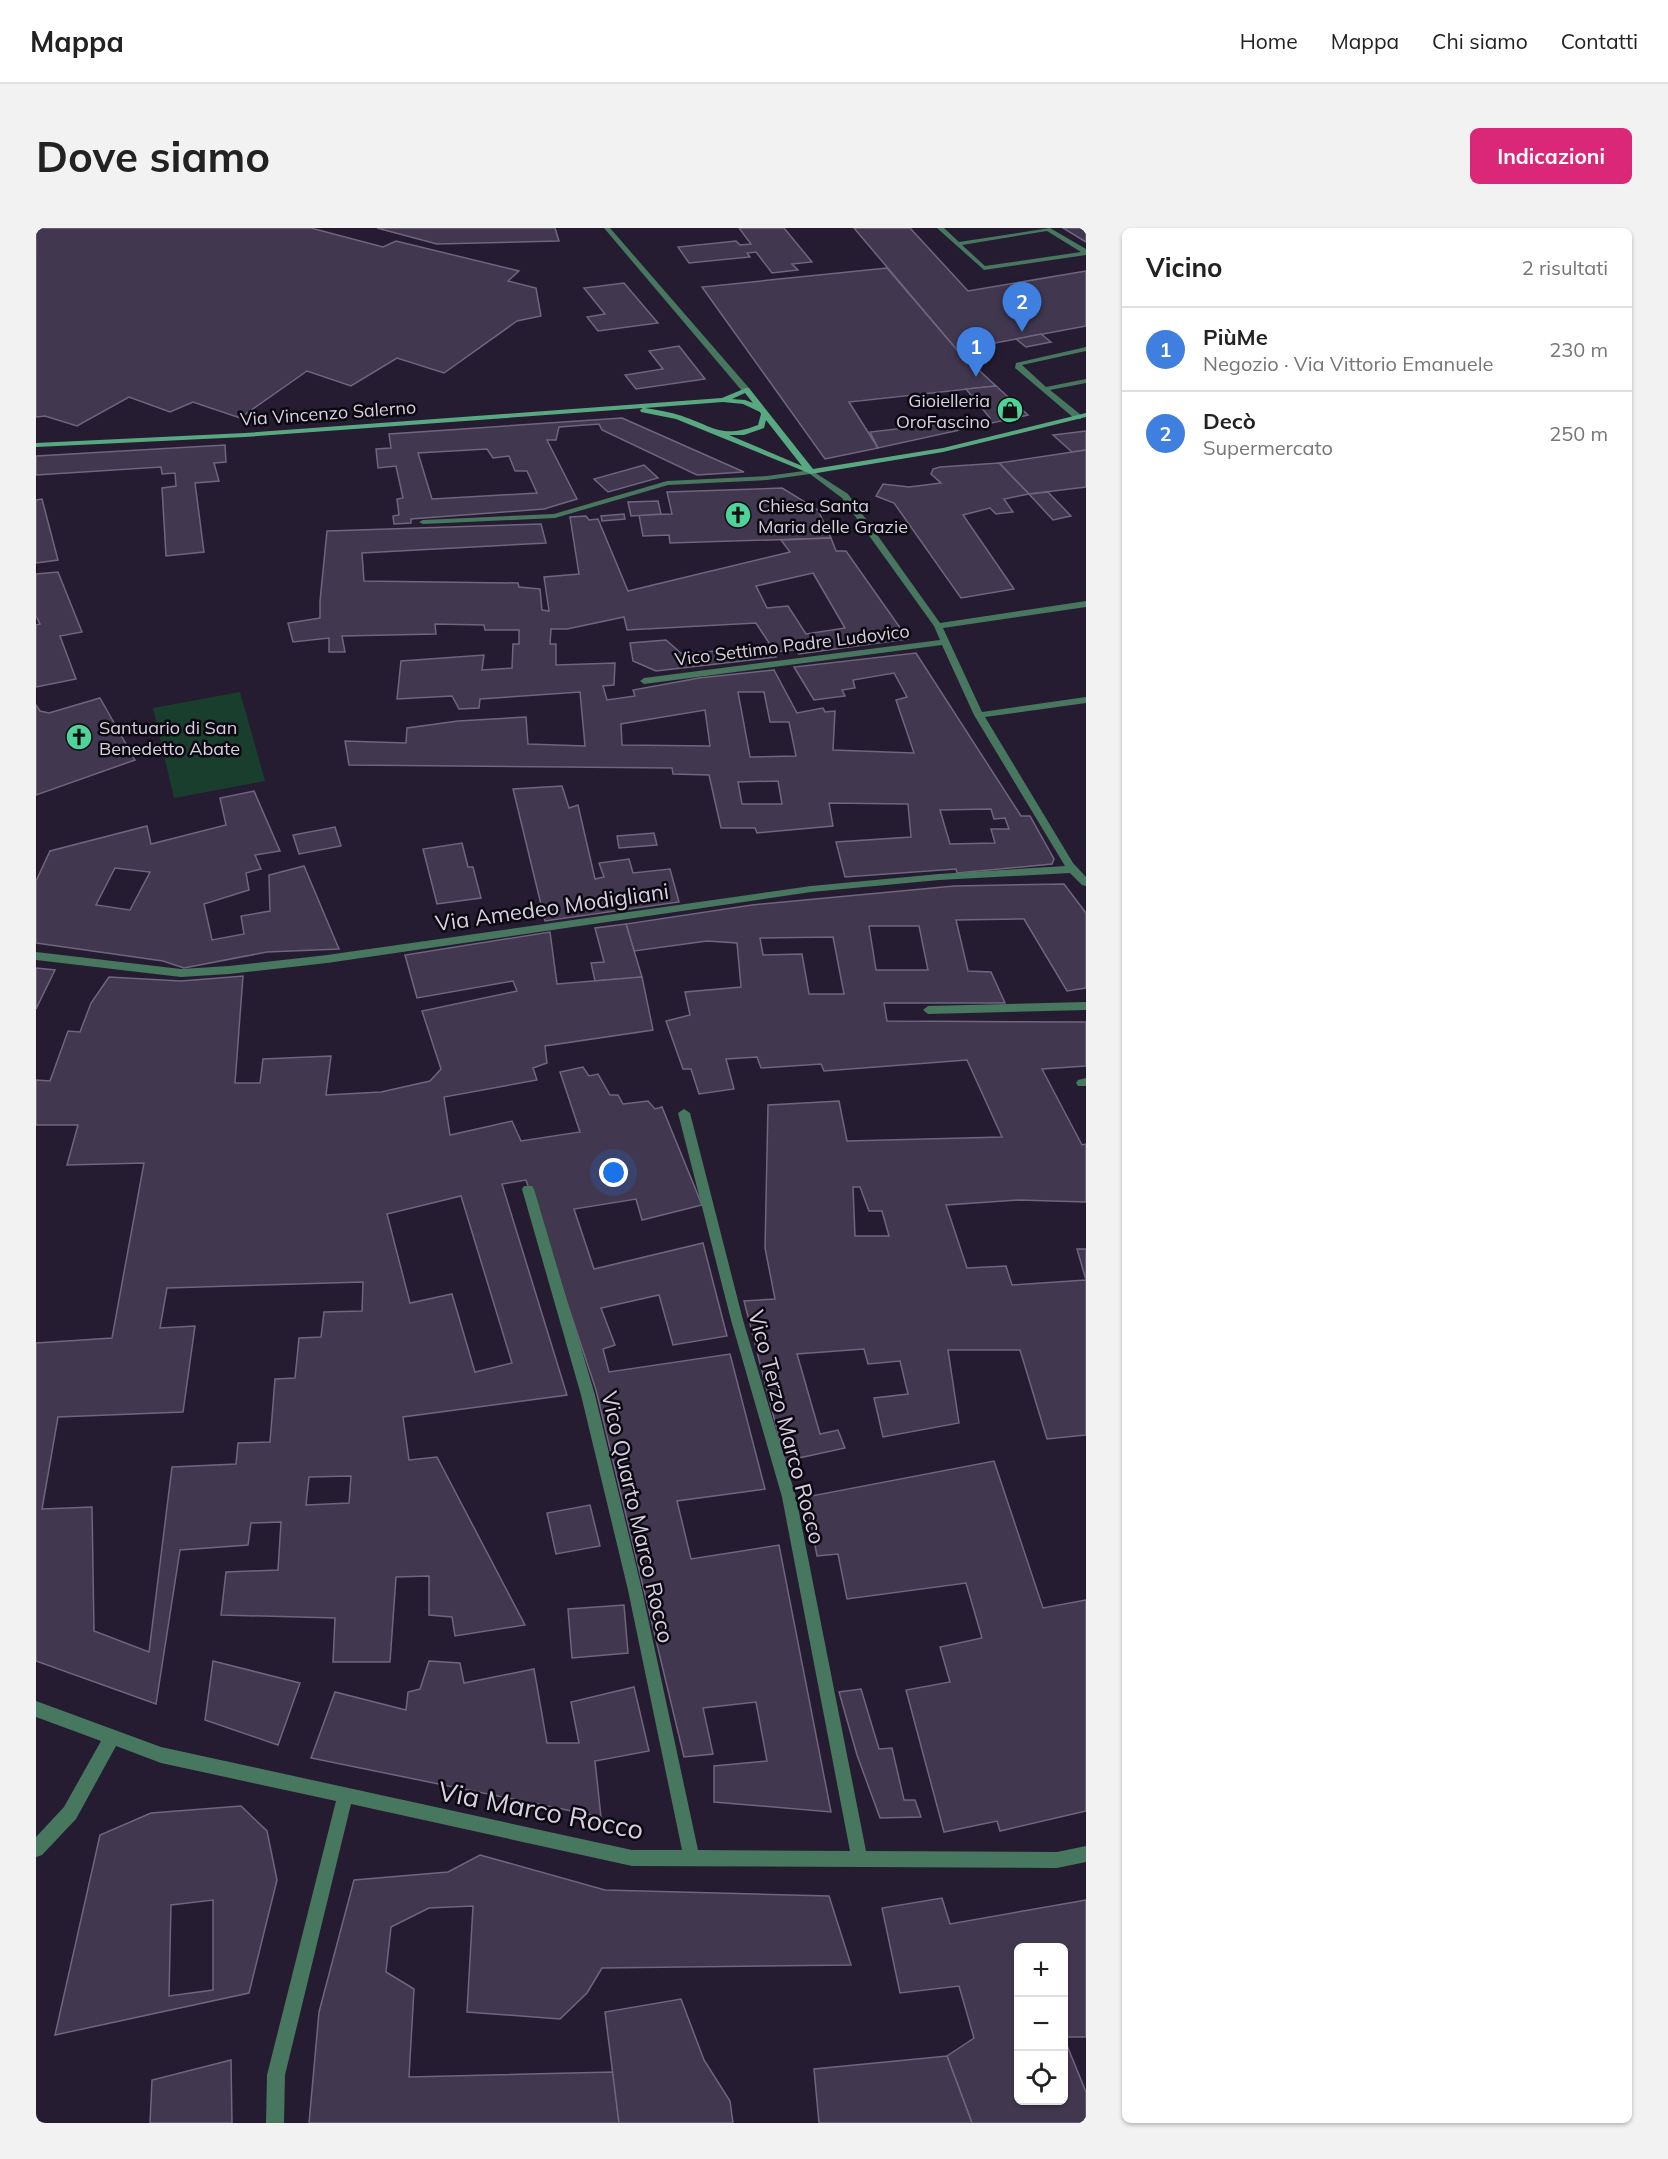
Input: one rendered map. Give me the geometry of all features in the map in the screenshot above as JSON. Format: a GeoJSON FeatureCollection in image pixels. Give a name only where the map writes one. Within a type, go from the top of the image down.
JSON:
{"type":"FeatureCollection","features":[{"type":"Feature","properties":{"kind":"street"},"geometry":{"type":"LineString","coordinates":[[607,228],[746,390],[811,472]]}},
{"type":"Feature","properties":{"kind":"street"},"geometry":{"type":"LineString","coordinates":[[940,228],[984,268],[1086,252]]}},
{"type":"Feature","properties":{"kind":"street"},"geometry":{"type":"LineString","coordinates":[[957,244],[1047,228],[1086,252]]}},
{"type":"Feature","properties":{"kind":"street"},"geometry":{"type":"LineString","coordinates":[[1082,416],[1019,368],[1018,364],[1086,349]]}},
{"type":"Feature","properties":{"kind":"street"},"geometry":{"type":"LineString","coordinates":[[1045,389],[1086,381]]}},
{"type":"Feature","properties":{"kind":"street"},"geometry":{"type":"LineString","coordinates":[[622,407],[712,402],[746,390]]}},
{"type":"Feature","properties":{"kind":"street"},"geometry":{"type":"LineString","coordinates":[[723,400],[745,402],[763,413]]}},
{"type":"Feature","properties":{"kind":"street"},"geometry":{"type":"LineString","coordinates":[[702,426],[696,412],[712,402]]}},
{"type":"Feature","properties":{"kind":"street"},"geometry":{"type":"LineString","coordinates":[[622,407],[678,417],[702,426],[811,472],[845,496],[938,626],[979,715],[1073,869],[1086,883]]}},
{"type":"Feature","properties":{"kind":"street","name":"Via Vincenzo Salerno"},"geometry":{"type":"LineString","coordinates":[[36,445],[245,435],[622,407]]}},
{"type":"Feature","properties":{"kind":"street"},"geometry":{"type":"LineString","coordinates":[[711,430],[744,433],[761,426],[763,413]]}},
{"type":"Feature","properties":{"kind":"street"},"geometry":{"type":"LineString","coordinates":[[423,522],[555,516],[667,483],[767,478],[811,472],[943,450],[1082,416]]}},
{"type":"Feature","properties":{"kind":"street"},"geometry":{"type":"LineString","coordinates":[[938,626],[1086,604]]}},
{"type":"Feature","properties":{"kind":"street","name":"Vico Settimo Padre Ludovico"},"geometry":{"type":"LineString","coordinates":[[644,681],[945,642]]}},
{"type":"Feature","properties":{"kind":"street"},"geometry":{"type":"LineString","coordinates":[[979,715],[1086,700]]}},
{"type":"Feature","properties":{"kind":"street","name":"Via Amedeo Modigliani"},"geometry":{"type":"LineString","coordinates":[[36,956],[181,973],[229,970],[327,959],[811,889],[939,876],[1073,869]]}},
{"type":"Feature","properties":{"kind":"street"},"geometry":{"type":"LineString","coordinates":[[928,1010],[1086,1006]]}},
{"type":"Feature","properties":{"kind":"street","name":"Vico Terzo Marco Rocco"},"geometry":{"type":"LineString","coordinates":[[684,1113],[736,1320],[789,1497],[860,1860]]}},
{"type":"Feature","properties":{"kind":"street","name":"Vico Quarto Marco Rocco"},"geometry":{"type":"LineString","coordinates":[[528,1189],[591,1406],[635,1590],[692,1858]]}},
{"type":"Feature","properties":{"kind":"street","name":"Via Marco Rocco"},"geometry":{"type":"LineString","coordinates":[[36,1709],[161,1755],[632,1858],[1057,1860],[1086,1854]]}},
{"type":"Feature","properties":{"kind":"street"},"geometry":{"type":"LineString","coordinates":[[36,1849],[70,1813],[112,1737]]}},
{"type":"Feature","properties":{"kind":"street"},"geometry":{"type":"LineString","coordinates":[[275,2123],[276,2076],[345,1795]]}},
{"type":"Feature","properties":{"kind":"green space"},"geometry":{"type":"Polygon","coordinates":[[[240,692],[265,781],[174,798],[153,708],[240,692]]]}},
{"type":"Feature","properties":{"kind":"building"},"geometry":{"type":"Polygon","coordinates":[[[36,228],[311,228],[383,247],[396,241],[519,271],[508,281],[536,288],[541,316],[517,321],[444,373],[397,358],[351,386],[307,371],[240,418],[193,402],[170,412],[129,397],[77,426],[45,416],[36,417],[36,228]]]}},
{"type":"Feature","properties":{"kind":"building"},"geometry":{"type":"Polygon","coordinates":[[[377,228],[555,228],[559,241],[437,244],[377,228]]]}},
{"type":"Feature","properties":{"kind":"building"},"geometry":{"type":"Polygon","coordinates":[[[739,228],[784,228],[812,262],[792,264],[798,270],[772,273],[756,252],[747,253],[750,257],[689,263],[678,247],[736,241],[740,245],[751,244],[739,228]]]}},
{"type":"Feature","properties":{"kind":"building"},"geometry":{"type":"Polygon","coordinates":[[[854,228],[910,228],[968,291],[1086,271],[1086,326],[957,350],[854,228]]]}},
{"type":"Feature","properties":{"kind":"building"},"geometry":{"type":"Polygon","coordinates":[[[1063,228],[1086,228],[1086,242],[1063,228]]]}},
{"type":"Feature","properties":{"kind":"building"},"geometry":{"type":"Polygon","coordinates":[[[887,268],[957,350],[996,386],[849,402],[878,448],[825,459],[702,287],[887,268]]]}},
{"type":"Feature","properties":{"kind":"building"},"geometry":{"type":"Polygon","coordinates":[[[624,283],[658,323],[598,331],[587,317],[605,314],[584,288],[624,283]]]}},
{"type":"Feature","properties":{"kind":"building"},"geometry":{"type":"Polygon","coordinates":[[[1041,334],[1051,342],[1026,347],[1016,339],[1041,334]]]}},
{"type":"Feature","properties":{"kind":"building"},"geometry":{"type":"Polygon","coordinates":[[[679,346],[705,379],[636,389],[625,375],[663,369],[649,351],[679,346]]]}},
{"type":"Feature","properties":{"kind":"building"},"geometry":{"type":"Polygon","coordinates":[[[996,386],[1028,415],[878,448],[870,432],[990,418],[966,389],[996,386]]]}},
{"type":"Feature","properties":{"kind":"building"},"geometry":{"type":"Polygon","coordinates":[[[622,418],[744,472],[697,475],[602,430],[599,424],[559,427],[556,440],[547,440],[577,499],[544,509],[411,519],[411,523],[394,524],[393,516],[399,515],[397,499],[403,498],[396,466],[378,468],[376,449],[391,448],[389,434],[622,418]],[[487,449],[418,453],[432,499],[537,493],[527,471],[515,471],[509,456],[493,458],[487,449]]]}},
{"type":"Feature","properties":{"kind":"building"},"geometry":{"type":"Polygon","coordinates":[[[1086,431],[1086,450],[1072,452],[1053,435],[1086,431]]]}},
{"type":"Feature","properties":{"kind":"building"},"geometry":{"type":"Polygon","coordinates":[[[225,445],[226,462],[214,463],[219,481],[195,483],[204,552],[166,556],[162,488],[176,486],[175,473],[162,474],[161,467],[36,475],[36,456],[225,445]]]}},
{"type":"Feature","properties":{"kind":"building"},"geometry":{"type":"Polygon","coordinates":[[[1086,450],[1086,487],[1029,494],[999,463],[1086,450]]]}},
{"type":"Feature","properties":{"kind":"building"},"geometry":{"type":"Polygon","coordinates":[[[999,463],[1029,494],[1004,499],[1013,512],[996,514],[990,508],[963,515],[1014,589],[961,598],[894,503],[876,496],[883,484],[909,487],[941,483],[931,474],[933,469],[940,467],[999,463]]]}},
{"type":"Feature","properties":{"kind":"building"},"geometry":{"type":"Polygon","coordinates":[[[644,465],[658,478],[608,492],[594,479],[644,465]]]}},
{"type":"Feature","properties":{"kind":"building","name":"Chiesa Santa Maria delle Grazie"},"geometry":{"type":"Polygon","coordinates":[[[782,488],[818,510],[831,538],[670,543],[669,535],[643,536],[639,515],[672,514],[667,492],[782,488]]]}},
{"type":"Feature","properties":{"kind":"building"},"geometry":{"type":"Polygon","coordinates":[[[1048,492],[1071,516],[1053,520],[1029,494],[1048,492]]]}},
{"type":"Feature","properties":{"kind":"building"},"geometry":{"type":"Polygon","coordinates":[[[42,499],[58,560],[36,563],[36,500],[42,499]]]}},
{"type":"Feature","properties":{"kind":"building"},"geometry":{"type":"Polygon","coordinates":[[[658,501],[661,514],[631,516],[628,502],[658,501]]]}},
{"type":"Feature","properties":{"kind":"building"},"geometry":{"type":"Polygon","coordinates":[[[624,514],[625,519],[602,521],[601,516],[624,514]]]}},
{"type":"Feature","properties":{"kind":"building"},"geometry":{"type":"Polygon","coordinates":[[[586,516],[589,520],[598,519],[628,591],[790,552],[781,540],[831,538],[836,551],[846,551],[908,639],[799,654],[795,650],[773,652],[776,657],[656,671],[633,661],[630,643],[666,640],[682,654],[771,646],[756,623],[627,630],[624,617],[567,629],[551,629],[550,644],[556,644],[556,665],[615,663],[614,685],[603,686],[607,700],[635,696],[633,690],[699,678],[774,670],[797,713],[823,708],[825,712],[835,711],[833,750],[914,753],[896,700],[907,697],[894,673],[853,680],[855,688],[842,690],[845,696],[814,700],[794,667],[916,653],[1021,816],[1030,816],[1054,859],[1052,864],[957,873],[956,869],[845,877],[836,842],[911,837],[908,804],[829,803],[833,826],[757,833],[755,828],[721,828],[709,775],[673,774],[672,768],[349,765],[345,741],[406,743],[407,728],[458,721],[526,717],[528,744],[585,746],[580,692],[480,699],[479,708],[459,709],[452,696],[397,699],[401,661],[484,655],[482,670],[512,668],[513,644],[519,644],[519,630],[485,630],[484,625],[435,624],[436,634],[342,636],[345,652],[329,652],[329,638],[293,642],[288,623],[320,618],[327,531],[541,524],[546,543],[362,553],[364,581],[518,583],[519,587],[540,589],[542,610],[549,611],[544,577],[579,574],[570,517],[586,516]],[[813,573],[756,586],[767,608],[788,606],[806,634],[845,628],[813,573]],[[738,692],[750,757],[796,756],[789,722],[770,722],[764,692],[738,692]],[[705,710],[621,724],[622,745],[710,746],[705,710]],[[778,781],[738,782],[742,804],[782,804],[778,781]],[[991,809],[940,810],[950,844],[995,843],[991,829],[1009,829],[1005,818],[994,819],[991,809]]]}},
{"type":"Feature","properties":{"kind":"building"},"geometry":{"type":"Polygon","coordinates":[[[58,572],[82,632],[60,636],[76,679],[36,687],[36,625],[40,624],[36,616],[36,574],[58,572]]]}},
{"type":"Feature","properties":{"kind":"building","name":"Santuario di San Benedetto Abate"},"geometry":{"type":"Polygon","coordinates":[[[100,698],[135,760],[36,795],[36,705],[40,711],[49,713],[100,698]]]}},
{"type":"Feature","properties":{"kind":"building"},"geometry":{"type":"Polygon","coordinates":[[[562,786],[569,808],[578,805],[595,879],[604,877],[599,863],[629,859],[633,873],[670,869],[679,902],[545,921],[513,789],[562,786]]]}},
{"type":"Feature","properties":{"kind":"building"},"geometry":{"type":"Polygon","coordinates":[[[254,791],[280,851],[255,855],[261,869],[246,873],[249,890],[204,904],[212,940],[244,934],[241,916],[270,911],[269,875],[304,866],[339,949],[267,952],[184,968],[163,961],[36,943],[36,881],[50,851],[147,826],[151,844],[226,825],[220,798],[254,791]],[[115,868],[96,905],[130,910],[150,872],[115,868]]]}},
{"type":"Feature","properties":{"kind":"building"},"geometry":{"type":"Polygon","coordinates":[[[335,827],[341,846],[299,854],[293,835],[335,827]]]}},
{"type":"Feature","properties":{"kind":"building"},"geometry":{"type":"Polygon","coordinates":[[[654,833],[657,845],[619,848],[617,836],[654,833]]]}},
{"type":"Feature","properties":{"kind":"building"},"geometry":{"type":"Polygon","coordinates":[[[462,843],[468,867],[473,867],[481,898],[437,904],[423,849],[462,843]]]}},
{"type":"Feature","properties":{"kind":"building"},"geometry":{"type":"Polygon","coordinates":[[[1064,884],[1086,913],[1086,988],[1067,991],[1024,919],[956,920],[968,971],[991,972],[1005,1003],[884,1003],[887,1021],[1086,1022],[1086,1066],[1042,1069],[1082,1145],[1086,1144],[1086,1202],[1019,1200],[946,1205],[967,1268],[1006,1266],[1012,1285],[1086,1280],[1086,1435],[1047,1439],[1020,1350],[948,1350],[959,1423],[883,1437],[874,1398],[908,1394],[900,1361],[868,1364],[864,1349],[797,1354],[820,1434],[838,1430],[845,1448],[785,1461],[744,1301],[775,1299],[765,1248],[768,1105],[839,1101],[847,1141],[1002,1137],[967,1060],[824,1071],[821,1064],[761,1068],[757,1057],[726,1059],[734,1089],[699,1094],[691,1069],[683,1069],[666,1021],[690,1015],[685,992],[741,987],[737,943],[707,941],[634,951],[626,924],[752,905],[954,886],[1064,884]],[[869,926],[876,970],[928,970],[919,926],[869,926]],[[833,937],[760,938],[763,955],[802,954],[809,994],[844,994],[833,937]],[[853,1187],[855,1236],[889,1236],[882,1211],[869,1211],[860,1187],[853,1187]]]}},
{"type":"Feature","properties":{"kind":"building"},"geometry":{"type":"Polygon","coordinates":[[[626,924],[642,977],[595,981],[591,963],[604,962],[595,928],[626,924]]]}},
{"type":"Feature","properties":{"kind":"building"},"geometry":{"type":"Polygon","coordinates":[[[550,932],[557,984],[642,977],[653,1030],[545,1046],[547,1063],[533,1068],[537,1080],[444,1097],[450,1135],[512,1121],[521,1141],[580,1132],[560,1072],[583,1067],[589,1076],[598,1074],[610,1095],[618,1095],[623,1104],[648,1101],[655,1109],[662,1107],[702,1205],[642,1220],[636,1199],[574,1209],[594,1269],[703,1243],[727,1336],[673,1345],[659,1295],[601,1308],[615,1345],[603,1349],[609,1372],[730,1354],[765,1489],[677,1501],[691,1559],[779,1545],[831,1812],[714,1802],[714,1766],[767,1761],[756,1702],[703,1708],[713,1754],[684,1757],[596,1390],[526,1180],[502,1184],[567,1395],[403,1417],[409,1460],[437,1457],[525,1625],[455,1636],[452,1617],[429,1615],[429,1576],[396,1577],[390,1662],[333,1662],[335,1618],[221,1615],[226,1572],[278,1570],[281,1522],[251,1523],[248,1545],[180,1550],[156,1704],[36,1661],[36,1343],[112,1338],[144,1163],[67,1165],[78,1125],[36,1125],[36,1080],[50,1081],[68,1031],[80,1032],[91,1003],[109,977],[181,981],[243,976],[235,1083],[260,1083],[263,1059],[331,1056],[326,1095],[381,1092],[430,1081],[441,1069],[422,1011],[517,991],[513,981],[417,998],[405,955],[550,932]],[[461,1196],[387,1214],[410,1303],[452,1294],[475,1372],[512,1363],[461,1196]],[[363,1282],[167,1288],[160,1328],[195,1326],[183,1412],[58,1417],[42,1509],[92,1507],[94,1631],[149,1652],[172,1467],[236,1464],[238,1443],[270,1442],[275,1379],[295,1378],[299,1338],[321,1337],[324,1312],[362,1311],[363,1282]],[[351,1476],[309,1477],[306,1505],[349,1503],[351,1476]]]}},
{"type":"Feature","properties":{"kind":"building"},"geometry":{"type":"Polygon","coordinates":[[[36,968],[55,970],[36,1009],[36,968]]]}},
{"type":"Feature","properties":{"kind":"building"},"geometry":{"type":"Polygon","coordinates":[[[1077,1249],[1086,1249],[1086,1280],[1077,1249]]]}},
{"type":"Feature","properties":{"kind":"building"},"geometry":{"type":"Polygon","coordinates":[[[994,1461],[1043,1608],[1086,1600],[1086,1811],[1000,1831],[997,1821],[944,1832],[906,1690],[950,1682],[940,1647],[982,1638],[966,1583],[847,1599],[838,1554],[817,1556],[806,1497],[994,1461]]]}},
{"type":"Feature","properties":{"kind":"building"},"geometry":{"type":"Polygon","coordinates":[[[590,1505],[600,1546],[556,1554],[547,1513],[590,1505]]]}},
{"type":"Feature","properties":{"kind":"building"},"geometry":{"type":"Polygon","coordinates":[[[624,1605],[628,1653],[572,1658],[568,1609],[624,1605]]]}},
{"type":"Feature","properties":{"kind":"building"},"geometry":{"type":"Polygon","coordinates":[[[213,1661],[300,1683],[278,1745],[205,1720],[213,1661]]]}},
{"type":"Feature","properties":{"kind":"building"},"geometry":{"type":"Polygon","coordinates":[[[429,1661],[460,1663],[464,1683],[534,1669],[547,1743],[579,1743],[571,1702],[634,1687],[649,1751],[595,1761],[601,1817],[311,1758],[335,1692],[406,1710],[408,1692],[420,1689],[429,1661]]]}},
{"type":"Feature","properties":{"kind":"building"},"geometry":{"type":"Polygon","coordinates":[[[861,1689],[879,1749],[892,1748],[904,1800],[915,1800],[921,1817],[880,1818],[857,1755],[839,1692],[861,1689]]]}},
{"type":"Feature","properties":{"kind":"building"},"geometry":{"type":"Polygon","coordinates":[[[241,1806],[267,1831],[277,1880],[249,1993],[55,2035],[100,1835],[151,1813],[241,1806]],[[213,1900],[171,1905],[169,1996],[213,1990],[213,1900]]]}},
{"type":"Feature","properties":{"kind":"building"},"geometry":{"type":"Polygon","coordinates":[[[480,1855],[605,1890],[829,1896],[851,1965],[602,1968],[587,1993],[560,2019],[467,2012],[473,1906],[429,1908],[391,1927],[386,1972],[414,1989],[409,2077],[613,2072],[619,2123],[309,2123],[319,2012],[354,1880],[448,1872],[480,1855]]]}},
{"type":"Feature","properties":{"kind":"building"},"geometry":{"type":"Polygon","coordinates":[[[942,1898],[950,1924],[1086,1900],[1086,2037],[1068,2037],[1068,1943],[1014,1943],[1014,2105],[1068,2105],[1068,2048],[1086,2092],[1086,2123],[972,2123],[947,2056],[974,2038],[959,1986],[900,1993],[882,1908],[942,1898]]]}},
{"type":"Feature","properties":{"kind":"building"},"geometry":{"type":"Polygon","coordinates":[[[681,1999],[704,2060],[730,2101],[733,2123],[619,2123],[605,2012],[681,1999]]]}},
{"type":"Feature","properties":{"kind":"building"},"geometry":{"type":"Polygon","coordinates":[[[947,2056],[972,2123],[819,2123],[814,2069],[947,2056]]]}},
{"type":"Feature","properties":{"kind":"building"},"geometry":{"type":"Polygon","coordinates":[[[231,2060],[232,2123],[150,2123],[152,2080],[231,2060]]]}},
{"type":"Feature","properties":{"kind":"place","name":"Decò"},"geometry":{"type":"Point","coordinates":[1022,332]}},
{"type":"Feature","properties":{"kind":"place","name":"PiùMe"},"geometry":{"type":"Point","coordinates":[976,377]}},
{"type":"Feature","properties":{"kind":"place","name":"Gioielleria OroFascino"},"geometry":{"type":"Point","coordinates":[1010,410]}},
{"type":"Feature","properties":{"kind":"place","name":"Chiesa Santa Maria delle Grazie"},"geometry":{"type":"Point","coordinates":[738,515]}},
{"type":"Feature","properties":{"kind":"place","name":"Santuario di San Benedetto Abate"},"geometry":{"type":"Point","coordinates":[79,737]}}]}
